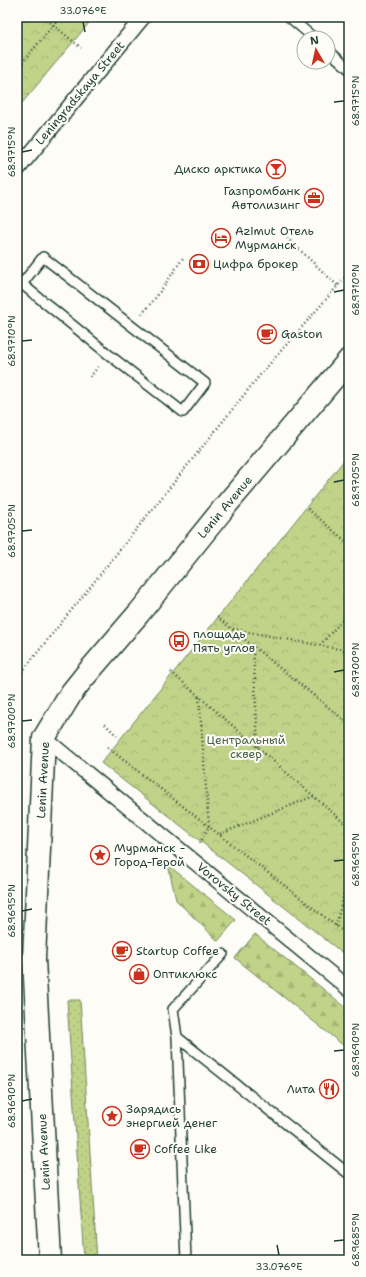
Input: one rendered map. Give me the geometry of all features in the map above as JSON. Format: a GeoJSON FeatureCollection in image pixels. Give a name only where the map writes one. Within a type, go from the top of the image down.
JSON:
{"type":"FeatureCollection","features":[{"type":"Feature","properties":{"kind":"main road","name":"Lenin Avenue"},"geometry":{"type":"LineString","coordinates":[[50,1260],[34,960],[44,738],[72,692],[84,677],[139,613],[227,504],[349,360]]}},
{"type":"Feature","properties":{"kind":"street","name":"Leningradskaya Street"},"geometry":{"type":"LineString","coordinates":[[17,170],[143,17]]}},
{"type":"Feature","properties":{"kind":"street","name":"Vorovsky Street"},"geometry":{"type":"LineString","coordinates":[[44,738],[349,989]]}},
{"type":"Feature","properties":{"kind":"lane"},"geometry":{"type":"LineString","coordinates":[[289,17],[304,30]]}},
{"type":"Feature","properties":{"kind":"lane"},"geometry":{"type":"LineString","coordinates":[[336,57],[349,69]]}},
{"type":"Feature","properties":{"kind":"lane"},"geometry":{"type":"LineString","coordinates":[[43,257],[205,383],[183,412],[19,282],[43,257]]}},
{"type":"Feature","properties":{"kind":"lane"},"geometry":{"type":"LineString","coordinates":[[186,1260],[177,1037],[173,1009],[223,954]]}},
{"type":"Feature","properties":{"kind":"lane"},"geometry":{"type":"LineString","coordinates":[[177,1037],[349,1174]]}},
{"type":"Feature","properties":{"kind":"path"},"geometry":{"type":"LineString","coordinates":[[44,17],[81,48]]}},
{"type":"Feature","properties":{"kind":"path"},"geometry":{"type":"LineString","coordinates":[[17,69],[60,17]]}},
{"type":"Feature","properties":{"kind":"path"},"geometry":{"type":"LineString","coordinates":[[287,238],[338,286]]}},
{"type":"Feature","properties":{"kind":"path"},"geometry":{"type":"LineString","coordinates":[[132,326],[157,296],[183,258]]}},
{"type":"Feature","properties":{"kind":"path"},"geometry":{"type":"LineString","coordinates":[[17,678],[260,375],[349,273]]}},
{"type":"Feature","properties":{"kind":"path"},"geometry":{"type":"LineString","coordinates":[[308,509],[349,544]]}},
{"type":"Feature","properties":{"kind":"path"},"geometry":{"type":"LineString","coordinates":[[320,645],[349,613]]}},
{"type":"Feature","properties":{"kind":"path"},"geometry":{"type":"LineString","coordinates":[[217,616],[349,724]]}},
{"type":"Feature","properties":{"kind":"path"},"geometry":{"type":"LineString","coordinates":[[233,629],[349,651]]}},
{"type":"Feature","properties":{"kind":"path"},"geometry":{"type":"LineString","coordinates":[[253,646],[258,748]]}},
{"type":"Feature","properties":{"kind":"path"},"geometry":{"type":"LineString","coordinates":[[171,672],[349,827]]}},
{"type":"Feature","properties":{"kind":"path"},"geometry":{"type":"LineString","coordinates":[[192,859],[209,826],[199,697]]}},
{"type":"Feature","properties":{"kind":"path"},"geometry":{"type":"LineString","coordinates":[[105,724],[117,736]]}},
{"type":"Feature","properties":{"kind":"path"},"geometry":{"type":"LineString","coordinates":[[108,747],[349,936]]}},
{"type":"Feature","properties":{"kind":"path"},"geometry":{"type":"LineString","coordinates":[[220,834],[314,796]]}},
{"type":"Feature","properties":{"kind":"path"},"geometry":{"type":"LineString","coordinates":[[336,926],[349,872]]}},
{"type":"Feature","properties":{"kind":"green space"},"geometry":{"type":"Polygon","coordinates":[[[17,17],[94,17],[17,109],[17,17]]]}},
{"type":"Feature","properties":{"kind":"green space","name":"Центральный сквер"},"geometry":{"type":"Polygon","coordinates":[[[349,454],[349,958],[101,763],[349,454]]]}},
{"type":"Feature","properties":{"kind":"green space"},"geometry":{"type":"Polygon","coordinates":[[[168,865],[236,920],[218,941],[176,900],[168,865]]]}},
{"type":"Feature","properties":{"kind":"green space"},"geometry":{"type":"Polygon","coordinates":[[[255,934],[349,1010],[349,1050],[235,958],[255,934]]]}},
{"type":"Feature","properties":{"kind":"green space"},"geometry":{"type":"Polygon","coordinates":[[[67,1000],[80,1000],[97,1260],[84,1260],[67,1000]]]}},
{"type":"Feature","properties":{"kind":"place","name":"Диско арктика"},"geometry":{"type":"Point","coordinates":[276,169]}},
{"type":"Feature","properties":{"kind":"place","name":"Газпромбанк Автолизинг"},"geometry":{"type":"Point","coordinates":[314,198]}},
{"type":"Feature","properties":{"kind":"place","name":"Azimut Отель Мурманск"},"geometry":{"type":"Point","coordinates":[221,238]}},
{"type":"Feature","properties":{"kind":"place","name":"Цифра брокер"},"geometry":{"type":"Point","coordinates":[199,264]}},
{"type":"Feature","properties":{"kind":"place","name":"Gaston"},"geometry":{"type":"Point","coordinates":[267,334]}},
{"type":"Feature","properties":{"kind":"place","name":"площадь Пять углов"},"geometry":{"type":"Point","coordinates":[179,641]}},
{"type":"Feature","properties":{"kind":"place","name":"Мурманск - Город-Герой"},"geometry":{"type":"Point","coordinates":[100,855]}},
{"type":"Feature","properties":{"kind":"place","name":"Startup Coffee"},"geometry":{"type":"Point","coordinates":[122,951]}},
{"type":"Feature","properties":{"kind":"place","name":"Оптиклюкс"},"geometry":{"type":"Point","coordinates":[139,974]}},
{"type":"Feature","properties":{"kind":"place","name":"Лита"},"geometry":{"type":"Point","coordinates":[329,1089]}},
{"type":"Feature","properties":{"kind":"place","name":"Зарядись энергией денег"},"geometry":{"type":"Point","coordinates":[112,1116]}},
{"type":"Feature","properties":{"kind":"place","name":"Coffee Like"},"geometry":{"type":"Point","coordinates":[140,1149]}}]}
